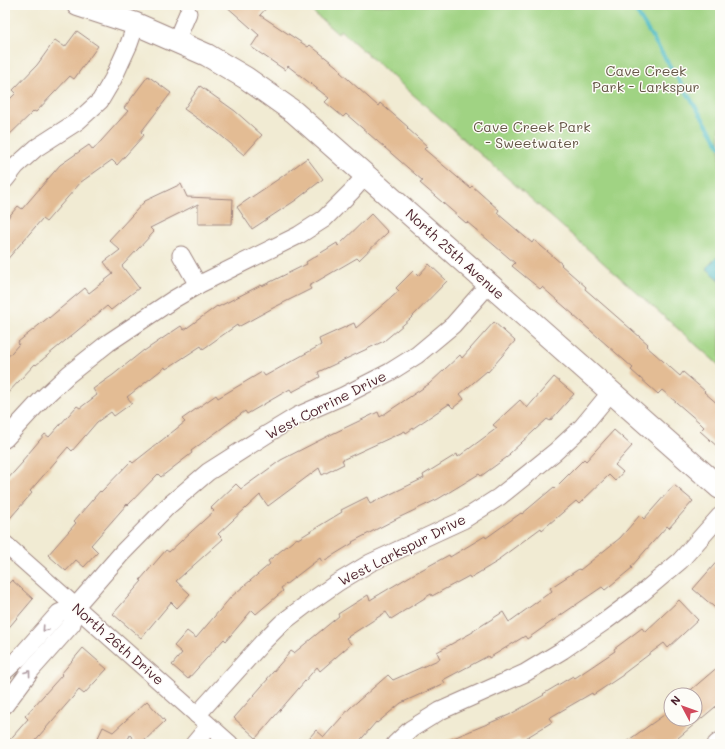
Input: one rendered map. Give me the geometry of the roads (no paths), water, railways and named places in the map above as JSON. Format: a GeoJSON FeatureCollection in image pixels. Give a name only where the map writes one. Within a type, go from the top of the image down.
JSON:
{"type":"FeatureCollection","features":[{"type":"Feature","properties":{"kind":"street","name":"North 25th Avenue"},"geometry":{"type":"LineString","coordinates":[[78,5],[136,24],[207,55],[269,93],[294,112],[366,175],[720,488]]}},
{"type":"Feature","properties":{"kind":"street"},"geometry":{"type":"LineString","coordinates":[[176,41],[188,13]]}},
{"type":"Feature","properties":{"kind":"street"},"geometry":{"type":"LineString","coordinates":[[5,180],[16,166],[36,148],[78,120],[100,102],[113,79],[129,44],[136,24]]}},
{"type":"Feature","properties":{"kind":"street"},"geometry":{"type":"LineString","coordinates":[[5,438],[42,399],[69,374],[108,342],[198,285],[299,235],[324,219],[366,175]]}},
{"type":"Feature","properties":{"kind":"street"},"geometry":{"type":"LineString","coordinates":[[182,254],[198,285]]}},
{"type":"Feature","properties":{"kind":"street","name":"West Corrine Drive"},"geometry":{"type":"LineString","coordinates":[[5,705],[30,670],[72,624],[76,607],[122,554],[166,507],[208,472],[297,416],[343,396],[390,372],[417,355],[453,325],[489,284]]}},
{"type":"Feature","properties":{"kind":"street","name":"West Larkspur Drive"},"geometry":{"type":"LineString","coordinates":[[194,744],[203,721],[262,643],[282,623],[306,604],[370,563],[464,520],[499,497],[555,452],[582,427],[611,392]]}},
{"type":"Feature","properties":{"kind":"street"},"geometry":{"type":"LineString","coordinates":[[394,744],[412,729],[440,711],[525,673],[563,650],[604,622],[635,599],[680,561],[720,516]]}},
{"type":"Feature","properties":{"kind":"street","name":"North 26th Drive"},"geometry":{"type":"LineString","coordinates":[[5,544],[230,744]]}},
{"type":"Feature","properties":{"kind":"street","name":"West Corrine Drive"},"geometry":{"type":"LineString","coordinates":[[5,671],[19,658],[59,613],[76,607]]}},
{"type":"Feature","properties":{"kind":"street"},"geometry":{"type":"LineString","coordinates":[[716,744],[720,741]]}},
{"type":"Feature","properties":{"kind":"water"},"geometry":{"type":"Polygon","coordinates":[[[720,254],[720,280],[706,268],[720,254]]]}},
{"type":"Feature","properties":{"kind":"waterway"},"geometry":{"type":"LineString","coordinates":[[632,5],[720,146]]}},
{"type":"Feature","properties":{"kind":"park label","name":"Cave Creek Park - Larkspur"},"geometry":{"type":"Point","coordinates":[646,80]}},
{"type":"Feature","properties":{"kind":"park label","name":"Cave Creek Park - Sweetwater"},"geometry":{"type":"Point","coordinates":[532,136]}}]}
